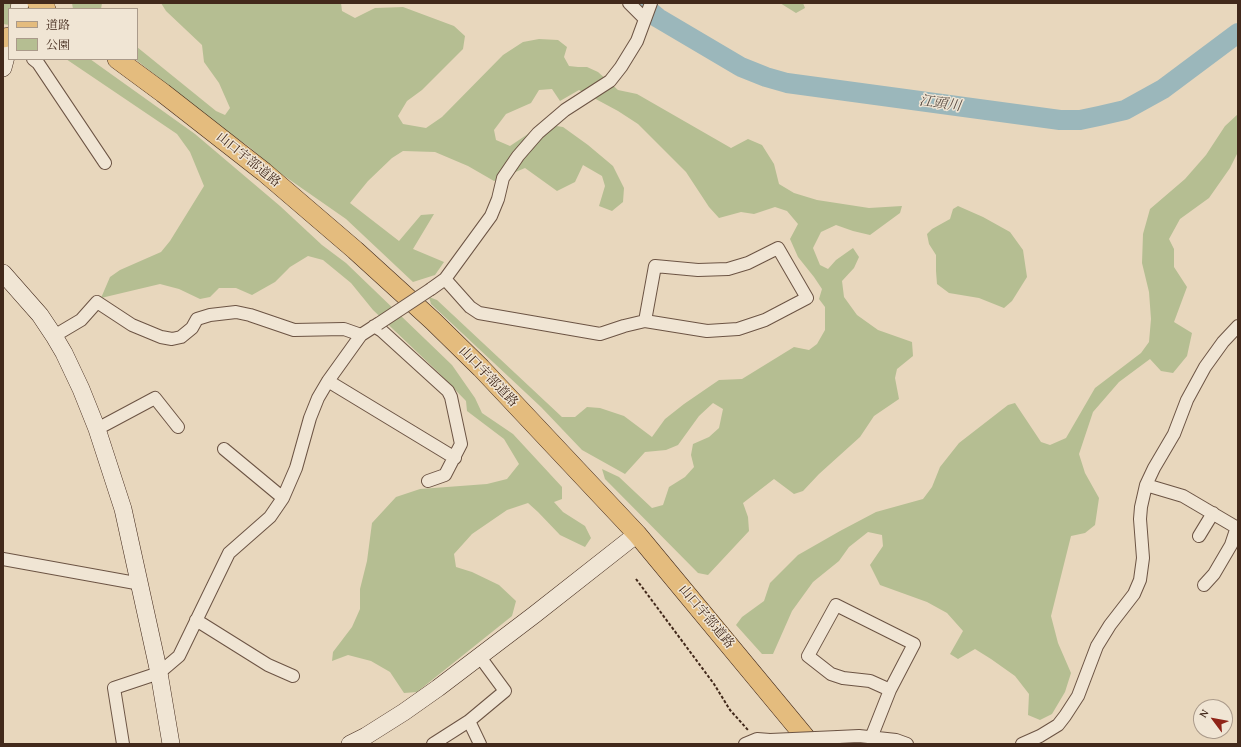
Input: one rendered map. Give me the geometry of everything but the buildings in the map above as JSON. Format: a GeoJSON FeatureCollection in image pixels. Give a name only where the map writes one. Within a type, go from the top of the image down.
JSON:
{"type":"FeatureCollection","features":[{"type":"Feature","properties":{"kind":"main road","name":"山口宇部道路"},"geometry":{"type":"LineString","coordinates":[[118,60],[264,172],[355,250],[433,321],[481,368],[637,534],[811,744]]}},
{"type":"Feature","properties":{"kind":"street"},"geometry":{"type":"LineString","coordinates":[[124,744],[114,688],[159,673],[178,656],[229,553],[270,517],[283,498],[296,468],[310,418],[318,398],[328,381],[361,335],[445,279],[491,216],[498,199],[503,178],[518,156],[538,133],[565,110],[610,80],[621,67],[637,41],[648,11],[629,3]]}},
{"type":"Feature","properties":{"kind":"street"},"geometry":{"type":"LineString","coordinates":[[3,68],[8,50]]}},
{"type":"Feature","properties":{"kind":"street"},"geometry":{"type":"LineString","coordinates":[[34,60],[105,163]]}},
{"type":"Feature","properties":{"kind":"street"},"geometry":{"type":"LineString","coordinates":[[445,279],[470,307],[479,313],[600,334],[645,321],[707,331],[738,329],[765,320],[807,298],[778,248],[748,263],[728,269],[698,270],[655,266],[645,321]]}},
{"type":"Feature","properties":{"kind":"street"},"geometry":{"type":"LineString","coordinates":[[3,273],[40,315],[54,336],[81,389],[97,429],[124,509],[159,673],[171,744]]}},
{"type":"Feature","properties":{"kind":"street"},"geometry":{"type":"LineString","coordinates":[[54,336],[81,320],[97,302],[132,325],[161,337],[172,339],[181,337],[186,333],[192,328],[196,319],[216,314],[236,312],[250,315],[294,330],[344,329],[361,335]]}},
{"type":"Feature","properties":{"kind":"street"},"geometry":{"type":"LineString","coordinates":[[376,325],[448,391],[452,397],[461,444],[445,475],[428,481]]}},
{"type":"Feature","properties":{"kind":"street"},"geometry":{"type":"LineString","coordinates":[[1022,744],[1040,736],[1058,725],[1066,716],[1078,696],[1097,646],[1110,625],[1134,594],[1140,580],[1143,558],[1140,519],[1146,484],[1174,434],[1187,400],[1205,367],[1223,342],[1238,326]]}},
{"type":"Feature","properties":{"kind":"street"},"geometry":{"type":"LineString","coordinates":[[328,381],[455,458]]}},
{"type":"Feature","properties":{"kind":"street"},"geometry":{"type":"LineString","coordinates":[[97,429],[155,398],[178,427]]}},
{"type":"Feature","properties":{"kind":"street"},"geometry":{"type":"LineString","coordinates":[[224,449],[283,498]]}},
{"type":"Feature","properties":{"kind":"street"},"geometry":{"type":"LineString","coordinates":[[1146,484],[1183,496],[1234,526],[1236,530],[1231,545],[1214,574],[1204,586]]}},
{"type":"Feature","properties":{"kind":"street"},"geometry":{"type":"LineString","coordinates":[[1199,536],[1213,513]]}},
{"type":"Feature","properties":{"kind":"street"},"geometry":{"type":"LineString","coordinates":[[350,744],[368,740],[480,657],[637,534]]}},
{"type":"Feature","properties":{"kind":"street"},"geometry":{"type":"LineString","coordinates":[[3,559],[140,584]]}},
{"type":"Feature","properties":{"kind":"street"},"geometry":{"type":"LineString","coordinates":[[871,738],[890,690],[914,644],[836,605],[808,656],[831,674],[843,678],[870,682],[890,690]]}},
{"type":"Feature","properties":{"kind":"street"},"geometry":{"type":"LineString","coordinates":[[196,620],[268,665],[292,676]]}},
{"type":"Feature","properties":{"kind":"street"},"geometry":{"type":"LineString","coordinates":[[433,744],[469,721],[505,691],[480,657]]}},
{"type":"Feature","properties":{"kind":"street"},"geometry":{"type":"LineString","coordinates":[[469,721],[480,744]]}},
{"type":"Feature","properties":{"kind":"street"},"geometry":{"type":"LineString","coordinates":[[745,744],[763,741],[859,736],[896,740],[907,744]]}},
{"type":"Feature","properties":{"kind":"path"},"geometry":{"type":"LineString","coordinates":[[636,579],[714,684],[730,710],[763,741]]}},
{"type":"Feature","properties":{"kind":"green space"},"geometry":{"type":"Polygon","coordinates":[[[3,3],[11,3],[19,8],[8,8],[8,25],[3,24],[3,3]]]}},
{"type":"Feature","properties":{"kind":"green space"},"geometry":{"type":"Polygon","coordinates":[[[72,3],[102,3],[101,8],[73,8],[72,3]]]}},
{"type":"Feature","properties":{"kind":"green space"},"geometry":{"type":"Polygon","coordinates":[[[161,3],[341,3],[342,11],[355,18],[375,8],[403,7],[454,26],[465,36],[463,49],[422,90],[407,101],[398,116],[403,124],[426,128],[442,117],[503,55],[523,42],[539,39],[558,40],[567,47],[564,57],[569,66],[587,67],[598,72],[618,90],[637,94],[731,148],[748,139],[762,145],[774,164],[779,184],[794,193],[817,200],[869,208],[902,206],[900,213],[870,235],[836,225],[821,232],[813,248],[820,265],[828,269],[836,260],[853,248],[859,257],[854,268],[842,281],[844,297],[857,315],[878,330],[912,342],[913,356],[897,369],[895,378],[899,399],[874,416],[860,437],[819,474],[803,491],[794,494],[774,479],[743,503],[748,517],[749,531],[708,575],[698,573],[605,479],[602,469],[619,477],[652,508],[663,505],[669,487],[685,477],[694,467],[691,455],[693,444],[709,437],[719,428],[723,409],[713,403],[699,416],[678,445],[666,450],[645,452],[625,474],[582,450],[541,407],[431,304],[429,297],[437,300],[562,417],[575,417],[587,407],[600,408],[624,416],[652,437],[665,419],[719,380],[742,379],[794,347],[809,350],[817,344],[825,330],[825,307],[819,299],[822,289],[798,257],[790,239],[798,224],[787,211],[775,207],[754,214],[741,212],[719,218],[709,207],[686,172],[638,124],[618,111],[579,90],[560,101],[552,89],[539,90],[531,103],[506,114],[494,130],[496,140],[510,146],[543,124],[563,127],[613,166],[624,188],[623,202],[612,211],[599,206],[605,186],[602,176],[583,165],[575,182],[557,191],[525,168],[494,181],[468,166],[435,152],[403,151],[392,158],[368,181],[350,203],[399,241],[421,215],[434,214],[413,249],[444,262],[435,275],[413,282],[346,219],[280,173],[248,146],[229,133],[136,60],[138,60],[138,48],[216,111],[225,115],[230,108],[219,83],[204,62],[202,45],[166,11],[161,3]]]}},
{"type":"Feature","properties":{"kind":"green space"},"geometry":{"type":"Polygon","coordinates":[[[780,3],[803,3],[805,8],[796,13],[780,3]]]}},
{"type":"Feature","properties":{"kind":"green space"},"geometry":{"type":"Polygon","coordinates":[[[67,60],[91,60],[195,134],[280,206],[322,245],[346,263],[452,365],[475,398],[482,413],[513,434],[562,487],[562,499],[554,502],[563,512],[585,526],[591,538],[585,547],[560,535],[528,503],[507,510],[472,534],[454,554],[456,567],[472,572],[499,585],[516,601],[512,616],[417,692],[404,693],[390,672],[371,661],[348,655],[332,661],[333,652],[352,627],[360,609],[360,589],[367,561],[372,523],[396,497],[420,489],[487,484],[507,479],[519,464],[504,439],[467,411],[466,401],[373,310],[351,283],[323,260],[308,256],[290,267],[275,282],[252,295],[236,288],[219,288],[210,297],[200,299],[179,289],[160,284],[101,298],[110,277],[120,270],[161,252],[170,241],[204,186],[190,152],[177,134],[67,60]]]}},
{"type":"Feature","properties":{"kind":"green space"},"geometry":{"type":"Polygon","coordinates":[[[1238,114],[1238,152],[1230,168],[1209,198],[1180,219],[1169,239],[1174,249],[1174,267],[1187,287],[1174,322],[1192,333],[1187,356],[1173,373],[1161,371],[1150,359],[1119,382],[1093,412],[1079,454],[1085,473],[1099,498],[1095,525],[1085,533],[1071,536],[1051,616],[1058,643],[1071,673],[1065,692],[1052,714],[1040,720],[1028,715],[1029,694],[1015,676],[975,649],[958,659],[950,654],[963,631],[947,613],[927,602],[880,585],[870,565],[883,546],[882,535],[868,532],[849,547],[839,561],[813,582],[792,611],[773,654],[762,654],[736,625],[742,617],[764,601],[770,583],[798,555],[876,512],[923,499],[932,487],[940,467],[959,443],[1008,405],[1015,403],[1041,442],[1050,445],[1066,438],[1095,388],[1141,353],[1149,342],[1151,319],[1149,292],[1142,263],[1143,234],[1150,209],[1185,179],[1206,155],[1225,126],[1238,114]]]}},
{"type":"Feature","properties":{"kind":"green space"},"geometry":{"type":"Polygon","coordinates":[[[958,206],[983,217],[1010,232],[1023,250],[1027,277],[1012,301],[1004,308],[979,298],[949,293],[937,284],[936,255],[929,244],[927,234],[932,229],[950,219],[953,209],[958,206]]]}},
{"type":"Feature","properties":{"kind":"waterway","name":"江頭川"},"geometry":{"type":"LineString","coordinates":[[640,3],[658,18],[741,67],[766,77],[787,83],[1060,120],[1080,120],[1125,110],[1163,89],[1238,33]]}}]}
